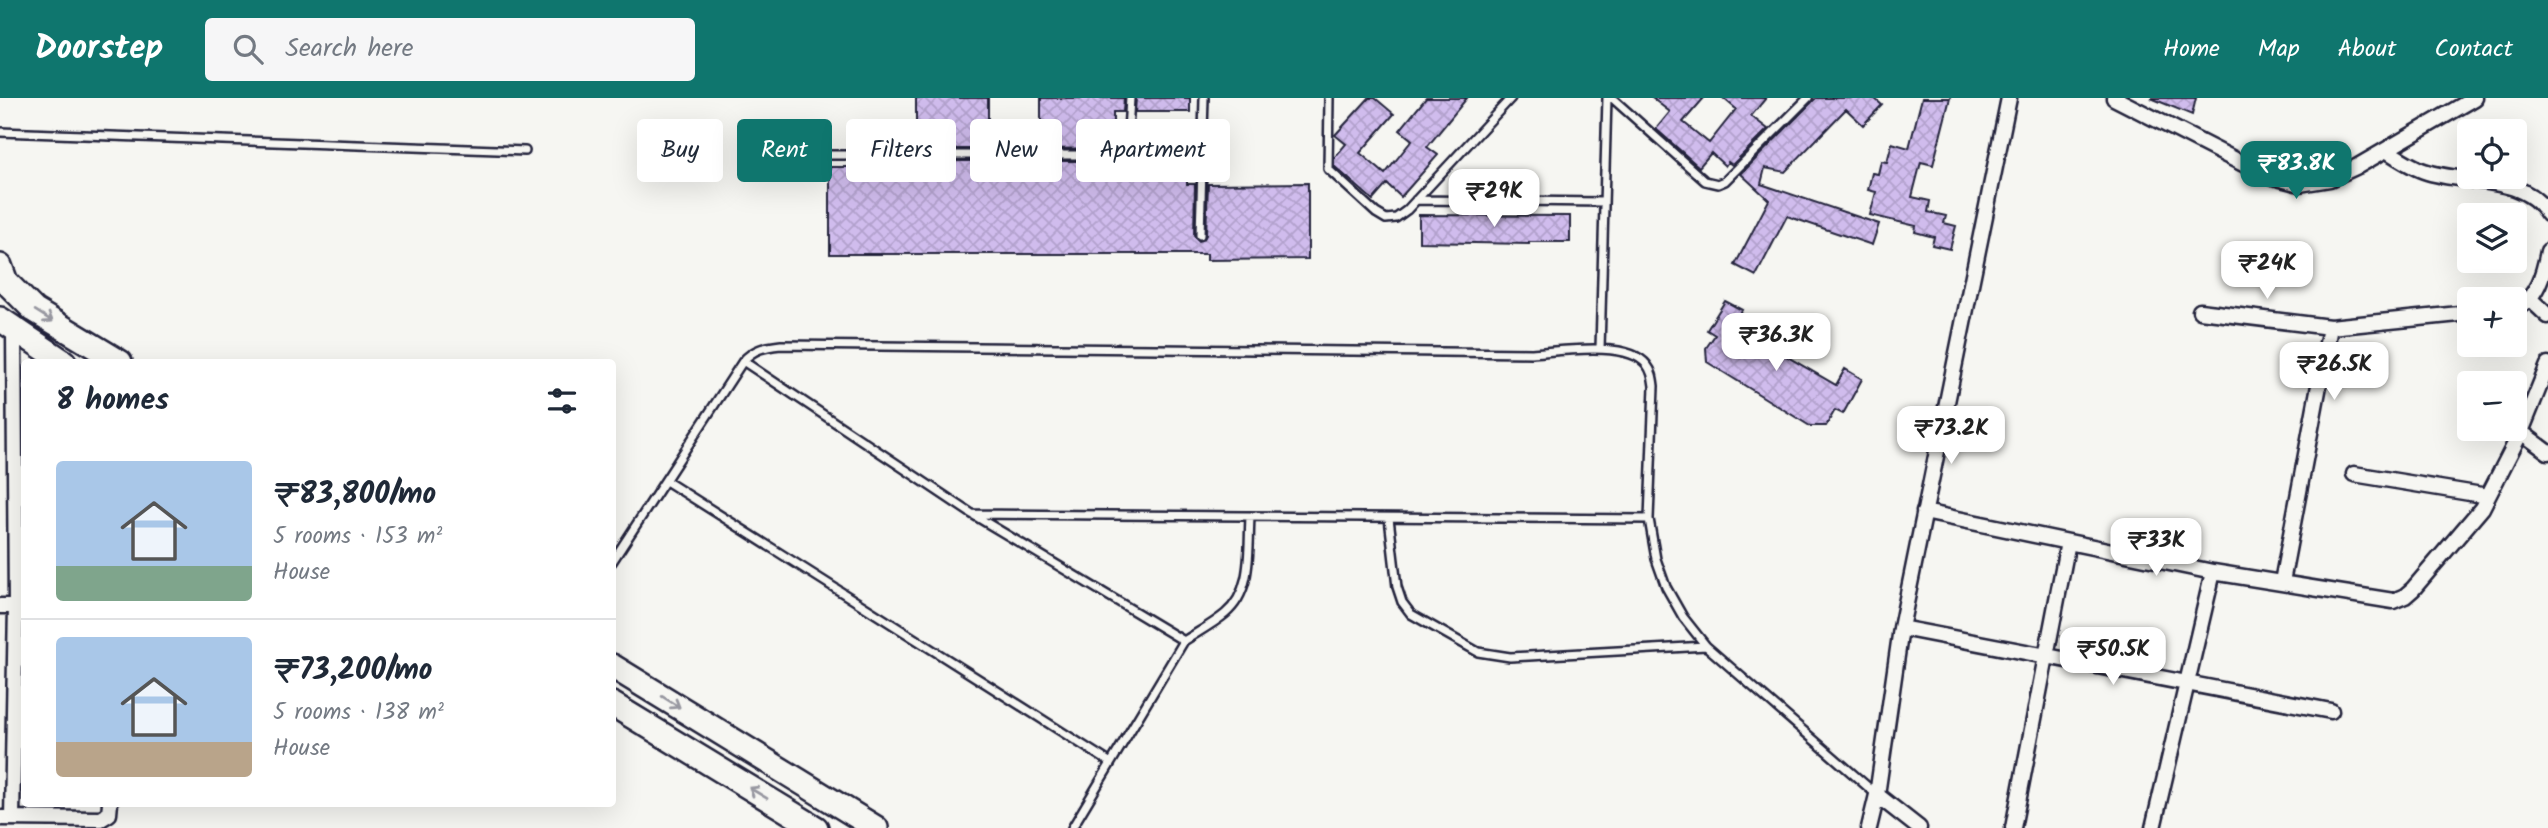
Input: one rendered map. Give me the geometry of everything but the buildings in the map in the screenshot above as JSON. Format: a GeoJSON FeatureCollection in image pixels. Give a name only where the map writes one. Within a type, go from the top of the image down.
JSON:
{"type":"FeatureCollection","features":[{"type":"Feature","properties":{"kind":"main road"},"geometry":{"type":"LineString","coordinates":[[0,266],[6,282],[34,310],[115,359]]}},
{"type":"Feature","properties":{"kind":"main road"},"geometry":{"type":"LineString","coordinates":[[7,325],[59,359]]}},
{"type":"Feature","properties":{"kind":"main road"},"geometry":{"type":"LineString","coordinates":[[616,668],[876,828]]}},
{"type":"Feature","properties":{"kind":"main road"},"geometry":{"type":"LineString","coordinates":[[616,706],[816,828]]}},
{"type":"Feature","properties":{"kind":"street"},"geometry":{"type":"LineString","coordinates":[[1870,828],[1901,628],[2009,98]]}},
{"type":"Feature","properties":{"kind":"street"},"geometry":{"type":"LineString","coordinates":[[2115,98],[2265,175],[2300,184],[2330,179],[2475,98]]}},
{"type":"Feature","properties":{"kind":"street"},"geometry":{"type":"LineString","coordinates":[[2386,150],[2404,163],[2424,171],[2507,186],[2525,192],[2536,199],[2548,214]]}},
{"type":"Feature","properties":{"kind":"street"},"geometry":{"type":"LineString","coordinates":[[2527,301],[2537,288],[2548,251]]}},
{"type":"Feature","properties":{"kind":"street"},"geometry":{"type":"LineString","coordinates":[[2530,299],[2548,316]]}},
{"type":"Feature","properties":{"kind":"street"},"geometry":{"type":"LineString","coordinates":[[2200,311],[2330,327],[2457,314]]}},
{"type":"Feature","properties":{"kind":"street"},"geometry":{"type":"LineString","coordinates":[[7,325],[20,606],[6,818],[101,819],[109,814],[110,807]]}},
{"type":"Feature","properties":{"kind":"street"},"geometry":{"type":"LineString","coordinates":[[2282,582],[2330,327]]}},
{"type":"Feature","properties":{"kind":"street"},"geometry":{"type":"LineString","coordinates":[[2527,417],[2548,365]]}},
{"type":"Feature","properties":{"kind":"street"},"geometry":{"type":"LineString","coordinates":[[2527,437],[2548,453]]}},
{"type":"Feature","properties":{"kind":"street"},"geometry":{"type":"LineString","coordinates":[[1924,512],[2213,572],[2393,601],[2405,596],[2482,508],[2516,441]]}},
{"type":"Feature","properties":{"kind":"street"},"geometry":{"type":"LineString","coordinates":[[2354,474],[2488,496]]}},
{"type":"Feature","properties":{"kind":"street"},"geometry":{"type":"LineString","coordinates":[[2013,828],[2068,542]]}},
{"type":"Feature","properties":{"kind":"street"},"geometry":{"type":"LineString","coordinates":[[2153,828],[2213,572]]}},
{"type":"Feature","properties":{"kind":"street"},"geometry":{"type":"LineString","coordinates":[[0,606],[20,606]]}},
{"type":"Feature","properties":{"kind":"street"},"geometry":{"type":"LineString","coordinates":[[1901,628],[2331,711]]}},
{"type":"Feature","properties":{"kind":"street"},"geometry":{"type":"LineString","coordinates":[[1877,795],[1919,828]]}},
{"type":"Feature","properties":{"kind":"street"},"geometry":{"type":"LineString","coordinates":[[59,807],[59,819]]}},
{"type":"Feature","properties":{"kind":"lane"},"geometry":{"type":"LineString","coordinates":[[832,155],[1121,153],[1127,148],[1129,138],[1130,98]]}},
{"type":"Feature","properties":{"kind":"lane"},"geometry":{"type":"LineString","coordinates":[[1200,235],[1204,98]]}},
{"type":"Feature","properties":{"kind":"lane"},"geometry":{"type":"LineString","coordinates":[[1329,98],[1328,169],[1385,219],[1396,218],[1416,200],[1511,98]]}},
{"type":"Feature","properties":{"kind":"lane"},"geometry":{"type":"LineString","coordinates":[[1600,349],[1607,98]]}},
{"type":"Feature","properties":{"kind":"lane"},"geometry":{"type":"LineString","coordinates":[[1612,98],[1705,181],[1718,184],[1808,98]]}},
{"type":"Feature","properties":{"kind":"lane"},"geometry":{"type":"LineString","coordinates":[[0,132],[525,151]]}},
{"type":"Feature","properties":{"kind":"lane"},"geometry":{"type":"LineString","coordinates":[[1416,200],[1603,202]]}},
{"type":"Feature","properties":{"kind":"lane"},"geometry":{"type":"LineString","coordinates":[[616,556],[743,361],[752,352],[780,345],[1518,353],[1600,349],[1629,353],[1646,363],[1652,373],[1654,386],[1649,519],[1656,559],[1666,587],[1682,617],[1706,646],[1877,795]]}},
{"type":"Feature","properties":{"kind":"lane"},"geometry":{"type":"LineString","coordinates":[[743,361],[972,514],[1184,641]]}},
{"type":"Feature","properties":{"kind":"lane"},"geometry":{"type":"LineString","coordinates":[[666,481],[1111,763]]}},
{"type":"Feature","properties":{"kind":"lane"},"geometry":{"type":"LineString","coordinates":[[972,514],[1649,519]]}},
{"type":"Feature","properties":{"kind":"lane"},"geometry":{"type":"LineString","coordinates":[[1072,828],[1184,641],[1226,613],[1240,598],[1246,582],[1250,517]]}},
{"type":"Feature","properties":{"kind":"lane"},"geometry":{"type":"LineString","coordinates":[[1389,519],[1397,587],[1402,602],[1411,614],[1478,652],[1510,657],[1706,646]]}}]}
